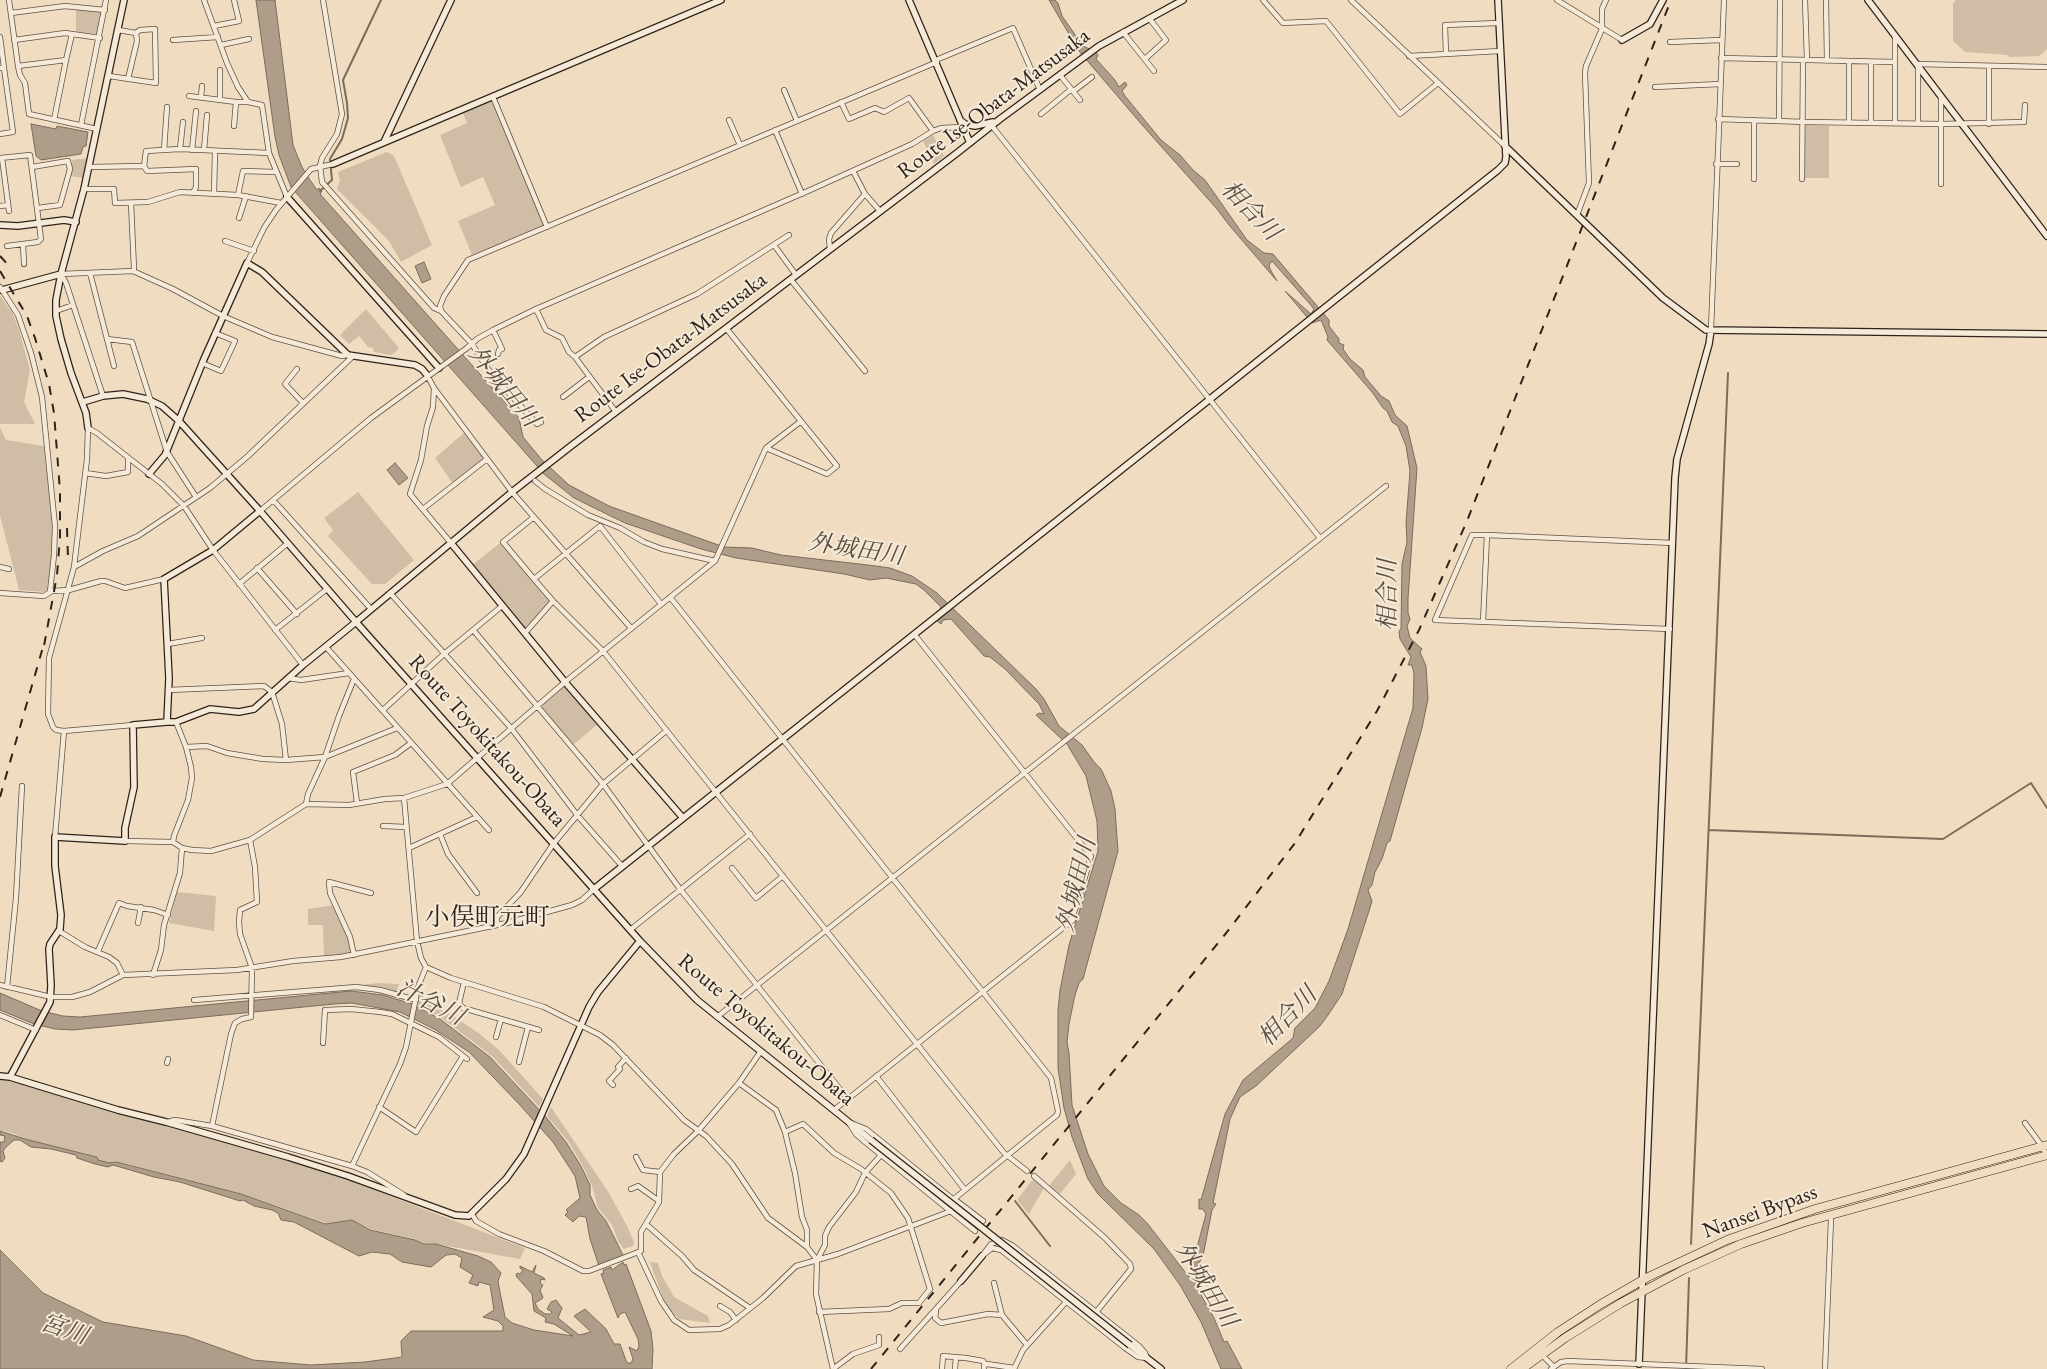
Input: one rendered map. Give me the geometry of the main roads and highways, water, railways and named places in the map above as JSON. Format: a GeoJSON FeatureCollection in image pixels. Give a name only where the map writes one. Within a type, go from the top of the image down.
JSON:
{"type":"FeatureCollection","features":[{"type":"Feature","properties":{"kind":"highway","name":"Nansei Bypass"},"geometry":{"type":"LineString","coordinates":[[1511,1369],[1536,1348],[1601,1304],[1644,1280],[1727,1240],[1815,1209],[2045,1146]]}},
{"type":"Feature","properties":{"kind":"highway","name":"Nansei Bypass"},"geometry":{"type":"LineString","coordinates":[[1522,1369],[1592,1320],[1643,1291],[1710,1258],[1802,1223],[2047,1155]]}},
{"type":"Feature","properties":{"kind":"highway"},"geometry":{"type":"LineString","coordinates":[[1504,1369],[1536,1348]]}},
{"type":"Feature","properties":{"kind":"highway"},"geometry":{"type":"LineString","coordinates":[[1527,1369],[1542,1355]]}},
{"type":"Feature","properties":{"kind":"water"},"geometry":{"type":"Polygon","coordinates":[[[256,0],[275,0],[293,145],[302,167],[310,180],[317,190],[319,188],[322,191],[320,194],[519,418],[523,437],[542,460],[569,485],[609,506],[724,547],[752,548],[781,555],[890,568],[912,576],[937,593],[1036,689],[1044,699],[1059,726],[1082,745],[1101,769],[1111,791],[1115,809],[1118,851],[1083,979],[1079,983],[1075,995],[1069,1024],[1067,1042],[1072,1105],[1088,1154],[1104,1186],[1121,1203],[1147,1223],[1189,1277],[1206,1214],[1203,1209],[1199,1209],[1199,1199],[1201,1200],[1225,1114],[1243,1080],[1293,1038],[1295,1028],[1315,1008],[1329,981],[1348,929],[1413,708],[1414,674],[1412,665],[1408,665],[1411,657],[1400,639],[1399,632],[1401,628],[1402,564],[1407,542],[1406,523],[1410,471],[1406,446],[1398,426],[1392,422],[1387,411],[1372,392],[1327,340],[1328,337],[1321,320],[1312,323],[1285,291],[1311,314],[1314,309],[1272,261],[1269,265],[1270,269],[1277,281],[1217,209],[1143,126],[1079,51],[1049,0],[1055,0],[1058,3],[1062,16],[1083,46],[1096,52],[1098,55],[1096,59],[1119,87],[1125,82],[1127,85],[1122,91],[1125,96],[1161,140],[1180,155],[1205,180],[1247,240],[1264,253],[1273,254],[1329,320],[1329,326],[1339,339],[1339,343],[1344,345],[1343,349],[1350,359],[1363,370],[1365,377],[1381,396],[1389,401],[1395,415],[1407,426],[1417,468],[1408,599],[1410,619],[1407,626],[1410,638],[1422,649],[1420,652],[1426,666],[1428,699],[1422,728],[1390,841],[1387,843],[1375,872],[1372,885],[1368,890],[1372,901],[1342,994],[1320,1026],[1256,1086],[1240,1097],[1230,1119],[1213,1203],[1216,1204],[1212,1210],[1203,1256],[1193,1274],[1196,1286],[1214,1318],[1224,1342],[1227,1341],[1242,1369],[1221,1369],[1201,1322],[1180,1285],[1154,1249],[1098,1194],[1088,1179],[1072,1137],[1064,1108],[1058,1068],[1058,1010],[1069,945],[1098,851],[1097,821],[1086,776],[1067,744],[1036,715],[1039,713],[1044,714],[1039,704],[1005,669],[990,657],[984,656],[951,619],[943,620],[941,624],[936,620],[941,607],[916,584],[886,578],[870,580],[844,574],[736,558],[701,549],[625,523],[574,498],[544,474],[291,187],[279,155],[275,137],[256,0]]]}},
{"type":"Feature","properties":{"kind":"water"},"geometry":{"type":"Polygon","coordinates":[[[31,124],[56,129],[57,126],[88,132],[86,146],[83,147],[81,154],[41,160],[36,156],[31,124]]]}},
{"type":"Feature","properties":{"kind":"water"},"geometry":{"type":"Polygon","coordinates":[[[424,262],[431,279],[422,283],[415,266],[424,262]]]}},
{"type":"Feature","properties":{"kind":"water"},"geometry":{"type":"Polygon","coordinates":[[[395,463],[408,478],[399,485],[387,470],[395,463]]]}},
{"type":"Feature","properties":{"kind":"water"},"geometry":{"type":"Polygon","coordinates":[[[351,991],[383,995],[412,1004],[440,1019],[490,1057],[545,1116],[566,1142],[590,1185],[590,1195],[597,1210],[606,1221],[624,1257],[599,1266],[590,1239],[586,1217],[579,1216],[573,1222],[565,1215],[568,1212],[566,1210],[580,1198],[575,1176],[553,1142],[519,1104],[469,1052],[434,1029],[400,1012],[352,1003],[73,1030],[55,1029],[34,1024],[0,1010],[0,993],[42,1011],[63,1016],[80,1017],[351,991]]]}},
{"type":"Feature","properties":{"kind":"water","name":"宮川"},"geometry":{"type":"Polygon","coordinates":[[[0,1131],[97,1157],[98,1160],[109,1163],[117,1162],[241,1194],[325,1224],[352,1220],[370,1230],[415,1240],[424,1244],[436,1244],[478,1256],[491,1262],[501,1273],[498,1281],[505,1317],[512,1323],[534,1330],[573,1336],[554,1324],[545,1322],[546,1318],[534,1311],[532,1294],[516,1276],[517,1273],[520,1274],[523,1270],[520,1266],[532,1272],[536,1265],[534,1273],[545,1280],[541,1279],[540,1283],[543,1285],[540,1290],[543,1298],[535,1303],[538,1309],[545,1314],[550,1314],[552,1312],[547,1309],[551,1302],[556,1300],[562,1308],[558,1318],[579,1335],[591,1332],[574,1316],[585,1309],[606,1329],[614,1344],[620,1344],[627,1363],[631,1363],[633,1359],[629,1347],[637,1351],[639,1346],[638,1339],[625,1312],[620,1314],[618,1318],[601,1274],[604,1273],[603,1270],[611,1267],[612,1270],[623,1262],[624,1265],[626,1264],[651,1331],[653,1349],[652,1369],[0,1369],[0,1250],[43,1293],[103,1322],[186,1336],[253,1360],[311,1365],[365,1362],[402,1357],[401,1341],[411,1331],[503,1331],[503,1326],[498,1321],[483,1317],[494,1310],[490,1285],[479,1282],[478,1286],[469,1283],[473,1275],[460,1267],[462,1258],[455,1254],[446,1255],[431,1267],[402,1262],[390,1254],[372,1252],[359,1256],[294,1222],[281,1220],[278,1213],[272,1210],[254,1206],[243,1200],[240,1201],[180,1182],[154,1177],[113,1165],[108,1167],[95,1164],[77,1158],[76,1155],[51,1149],[31,1147],[20,1140],[14,1140],[6,1147],[3,1151],[5,1158],[2,1162],[0,1161],[0,1142],[4,1142],[5,1136],[0,1135],[0,1131]]]}},
{"type":"Feature","properties":{"kind":"waterway"},"geometry":{"type":"LineString","coordinates":[[320,191],[332,180],[330,159],[342,139],[348,118],[343,80],[381,0]]}},
{"type":"Feature","properties":{"kind":"waterway"},"geometry":{"type":"LineString","coordinates":[[1691,1244],[1728,373]]}},
{"type":"Feature","properties":{"kind":"waterway"},"geometry":{"type":"LineString","coordinates":[[1709,830],[1943,839],[2031,783],[2047,808]]}},
{"type":"Feature","properties":{"kind":"waterway"},"geometry":{"type":"LineString","coordinates":[[1015,1201],[1050,1246]]}},
{"type":"Feature","properties":{"kind":"waterway"},"geometry":{"type":"LineString","coordinates":[[1686,1369],[1689,1278]]}},
{"type":"Feature","properties":{"kind":"railway"},"geometry":{"type":"LineString","coordinates":[[871,1369],[1227,932],[1295,843],[1377,711],[1419,630],[1467,521],[1671,0]]}},
{"type":"Feature","properties":{"kind":"railway"},"geometry":{"type":"LineString","coordinates":[[0,256],[11,268]]}},
{"type":"Feature","properties":{"kind":"railway"},"geometry":{"type":"LineString","coordinates":[[0,271],[27,316],[49,384],[54,413],[60,491],[60,537],[57,575],[44,646]]}},
{"type":"Feature","properties":{"kind":"railway"},"geometry":{"type":"LineString","coordinates":[[67,528],[68,558]]}},
{"type":"Feature","properties":{"kind":"railway"},"geometry":{"type":"LineString","coordinates":[[0,797],[45,640]]}},
{"type":"Feature","properties":{"kind":"district","name":"小俣町元町"},"geometry":{"type":"Point","coordinates":[487,918]}},
{"type":"Feature","properties":{"kind":"water label","name":"相合川"},"geometry":{"type":"Point","coordinates":[1250,211]}},
{"type":"Feature","properties":{"kind":"water label","name":"外城田川"},"geometry":{"type":"Point","coordinates":[503,387]}},
{"type":"Feature","properties":{"kind":"water label","name":"外城田川"},"geometry":{"type":"Point","coordinates":[856,550]}},
{"type":"Feature","properties":{"kind":"water label","name":"相合川"},"geometry":{"type":"Point","coordinates":[1388,595]}},
{"type":"Feature","properties":{"kind":"water label","name":"外城田川"},"geometry":{"type":"Point","coordinates":[1077,885]}},
{"type":"Feature","properties":{"kind":"water label","name":"汁谷川"},"geometry":{"type":"Point","coordinates":[430,1003]}},
{"type":"Feature","properties":{"kind":"water label","name":"相合川"},"geometry":{"type":"Point","coordinates":[1288,1017]}},
{"type":"Feature","properties":{"kind":"water label","name":"外城田川"},"geometry":{"type":"Point","coordinates":[1205,1285]}}]}
